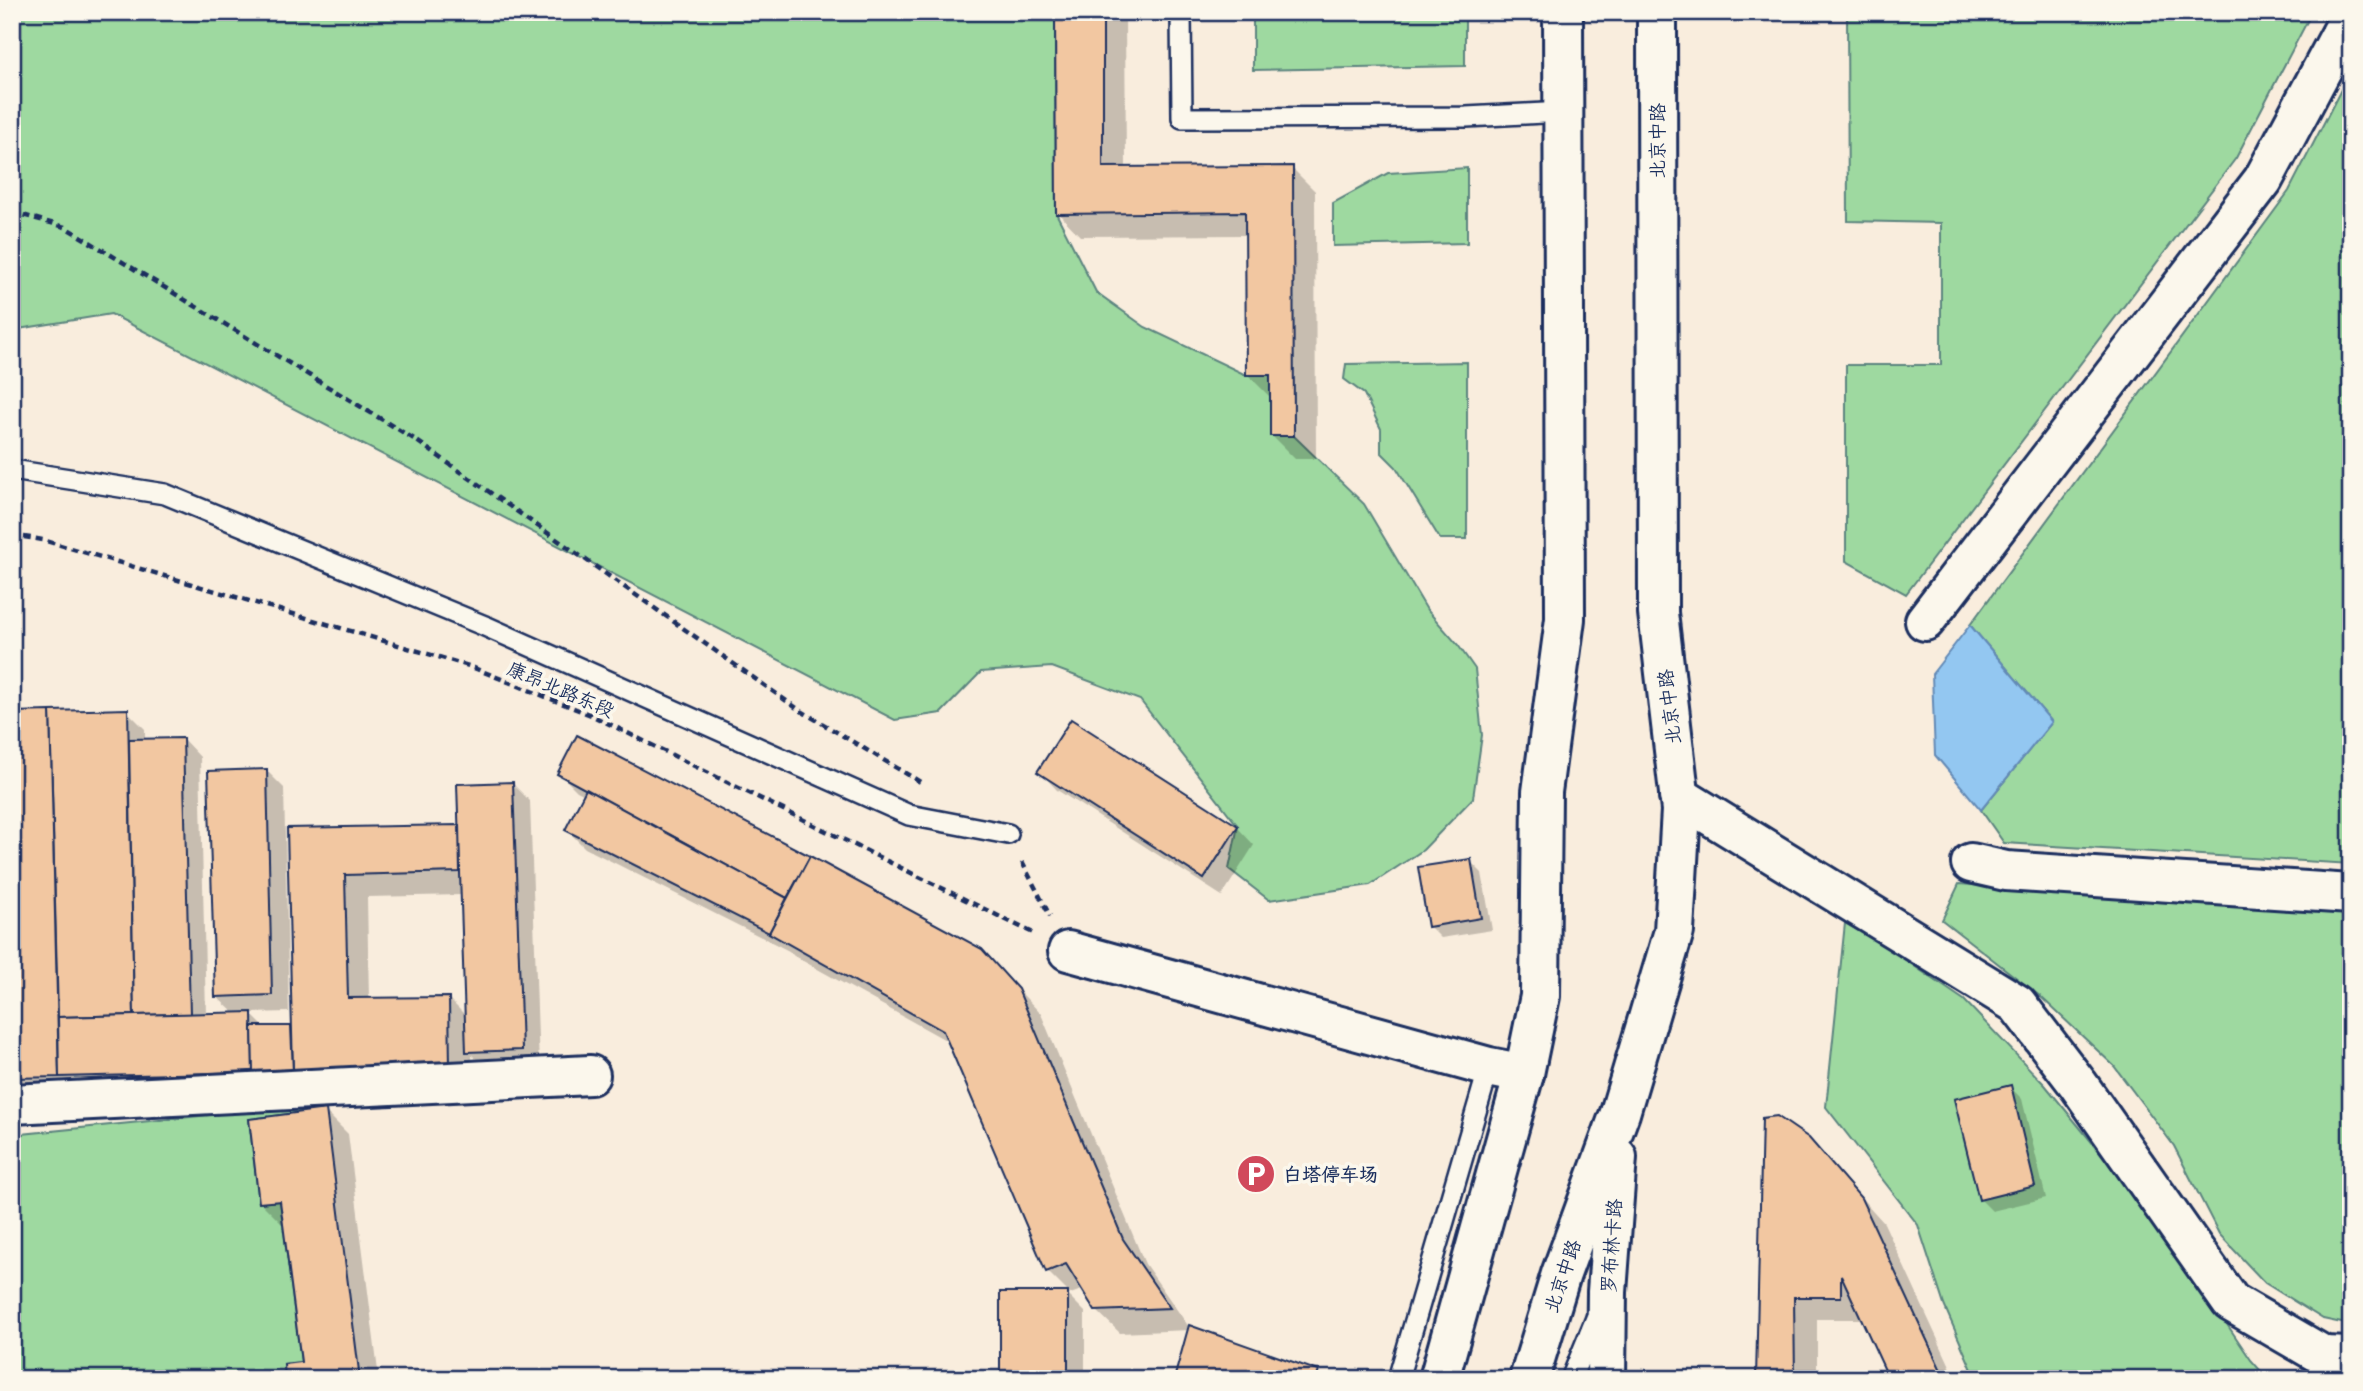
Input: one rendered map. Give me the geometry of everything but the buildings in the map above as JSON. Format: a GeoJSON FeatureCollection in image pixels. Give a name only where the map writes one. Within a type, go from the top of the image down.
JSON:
{"type":"FeatureCollection","features":[{"type":"Feature","properties":{"kind":"main road"},"geometry":{"type":"LineString","coordinates":[[1439,1379],[1506,1070],[1540,996],[1542,792],[1565,619],[1563,12]]}},
{"type":"Feature","properties":{"kind":"main road","name":"北京中路"},"geometry":{"type":"LineString","coordinates":[[1529,1379],[1561,1274],[1620,1113],[1674,931],[1681,810],[1658,613],[1657,12]]}},
{"type":"Feature","properties":{"kind":"main road"},"geometry":{"type":"LineString","coordinates":[[1925,621],[2263,180],[2351,15]]}},
{"type":"Feature","properties":{"kind":"main road"},"geometry":{"type":"LineString","coordinates":[[1679,796],[2017,1004],[2078,1084],[2231,1302],[2324,1356],[2351,1357]]}},
{"type":"Feature","properties":{"kind":"main road"},"geometry":{"type":"LineString","coordinates":[[1971,863],[2006,870],[2351,894]]}},
{"type":"Feature","properties":{"kind":"main road"},"geometry":{"type":"LineString","coordinates":[[1068,951],[1506,1070]]}},
{"type":"Feature","properties":{"kind":"main road"},"geometry":{"type":"LineString","coordinates":[[12,1104],[590,1075]]}},
{"type":"Feature","properties":{"kind":"main road","name":"罗布林卡路"},"geometry":{"type":"LineString","coordinates":[[1606,1379],[1608,1292],[1620,1113]]}},
{"type":"Feature","properties":{"kind":"lane"},"geometry":{"type":"LineString","coordinates":[[1181,12],[1182,118],[1466,117],[1563,112]]}},
{"type":"Feature","properties":{"kind":"lane"},"geometry":{"type":"LineString","coordinates":[[12,470],[165,494],[485,626],[909,815],[1008,834]]}},
{"type":"Feature","properties":{"kind":"lane"},"geometry":{"type":"LineString","coordinates":[[1398,1379],[1506,1070]]}},
{"type":"Feature","properties":{"kind":"lane"},"geometry":{"type":"LineString","coordinates":[[1572,1379],[1608,1292]]}},
{"type":"Feature","properties":{"kind":"path"},"geometry":{"type":"LineString","coordinates":[[12,212],[65,227],[414,439],[798,709],[926,785]]}},
{"type":"Feature","properties":{"kind":"path","name":"康昂北路东段"},"geometry":{"type":"LineString","coordinates":[[12,535],[43,540],[469,666],[591,715],[1068,951]]}},
{"type":"Feature","properties":{"kind":"path"},"geometry":{"type":"LineString","coordinates":[[1008,834],[1068,951]]}},
{"type":"Feature","properties":{"kind":"green space"},"geometry":{"type":"Polygon","coordinates":[[[12,12],[1055,12],[1056,213],[1096,292],[1145,327],[1246,375],[1270,375],[1271,436],[1294,436],[1364,504],[1427,610],[1475,669],[1482,735],[1473,798],[1423,850],[1370,885],[1269,900],[1229,869],[1238,826],[1140,700],[1052,667],[981,672],[941,713],[895,720],[111,314],[12,330],[12,12]]]}},
{"type":"Feature","properties":{"kind":"green space"},"geometry":{"type":"Polygon","coordinates":[[[1253,12],[1465,12],[1465,66],[1253,70],[1253,12]]]}},
{"type":"Feature","properties":{"kind":"green space"},"geometry":{"type":"Polygon","coordinates":[[[1847,12],[2312,12],[2236,158],[1906,594],[1846,561],[1846,365],[1941,365],[1941,223],[1848,221],[1847,12]]]}},
{"type":"Feature","properties":{"kind":"green space"},"geometry":{"type":"Polygon","coordinates":[[[2351,70],[2351,864],[2004,843],[1981,810],[2052,722],[1970,625],[2289,191],[2351,70]]]}},
{"type":"Feature","properties":{"kind":"green space"},"geometry":{"type":"Polygon","coordinates":[[[1467,168],[1467,243],[1333,246],[1333,203],[1388,173],[1467,168]]]}},
{"type":"Feature","properties":{"kind":"green space"},"geometry":{"type":"Polygon","coordinates":[[[1467,362],[1467,539],[1440,539],[1396,467],[1381,452],[1381,429],[1364,394],[1344,379],[1346,364],[1467,362]]]}},
{"type":"Feature","properties":{"kind":"green space"},"geometry":{"type":"Polygon","coordinates":[[[1959,884],[2351,914],[2351,1325],[2323,1319],[2265,1283],[2219,1234],[2174,1146],[2114,1066],[2041,997],[1942,920],[1959,884]]]}},
{"type":"Feature","properties":{"kind":"green space"},"geometry":{"type":"Polygon","coordinates":[[[1845,923],[1876,940],[1964,1000],[2045,1085],[2163,1229],[2251,1360],[2268,1379],[1976,1379],[1944,1305],[1918,1225],[1826,1107],[1845,923]]]}},
{"type":"Feature","properties":{"kind":"green space"},"geometry":{"type":"Polygon","coordinates":[[[317,1104],[326,1109],[249,1119],[259,1203],[280,1201],[301,1362],[284,1364],[285,1379],[12,1379],[12,1135],[317,1104]]]}},
{"type":"Feature","properties":{"kind":"water"},"geometry":{"type":"Polygon","coordinates":[[[1970,625],[2052,722],[1981,810],[1935,755],[1932,674],[1970,625]]]}},
{"type":"Feature","properties":{"kind":"place","name":"白塔停车场"},"geometry":{"type":"Point","coordinates":[1256,1174]}}]}
